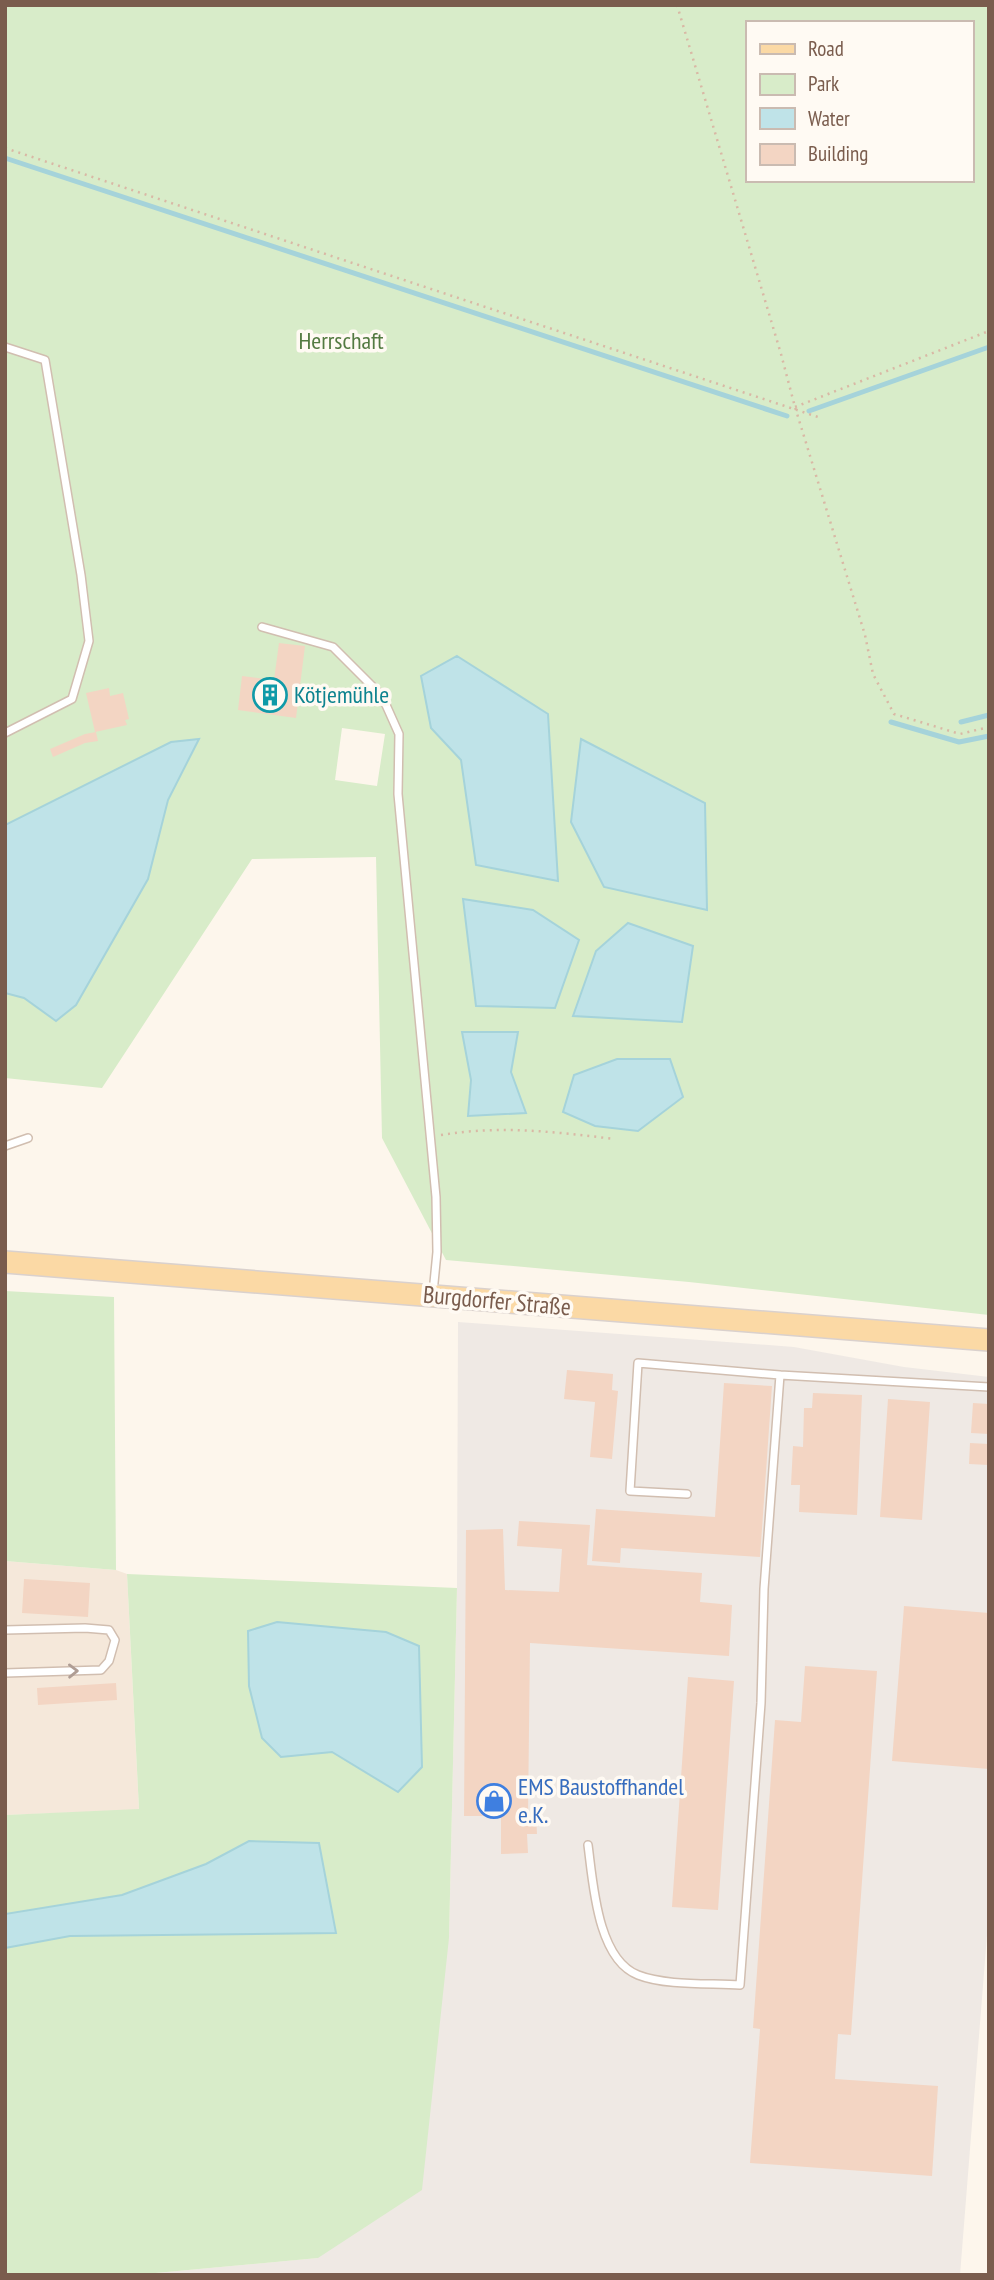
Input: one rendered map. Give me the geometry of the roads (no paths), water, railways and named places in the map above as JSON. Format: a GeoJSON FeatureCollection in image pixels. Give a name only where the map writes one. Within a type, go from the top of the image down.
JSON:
{"type":"FeatureCollection","features":[{"type":"Feature","properties":{"kind":"main road","name":"Burgdorfer Straße"},"geometry":{"type":"LineString","coordinates":[[5,1262],[989,1340]]}},
{"type":"Feature","properties":{"kind":"lane"},"geometry":{"type":"LineString","coordinates":[[5,347],[45,360],[81,575],[89,641],[72,699],[5,733]]}},
{"type":"Feature","properties":{"kind":"lane"},"geometry":{"type":"LineString","coordinates":[[262,627],[333,647],[382,695],[399,734],[398,794],[436,1211],[432,1296]]}},
{"type":"Feature","properties":{"kind":"lane"},"geometry":{"type":"LineString","coordinates":[[5,1146],[28,1138]]}},
{"type":"Feature","properties":{"kind":"lane"},"geometry":{"type":"LineString","coordinates":[[687,1494],[630,1491],[639,1363],[780,1375],[989,1387]]}},
{"type":"Feature","properties":{"kind":"lane"},"geometry":{"type":"LineString","coordinates":[[588,1845],[602,1927],[611,1948],[625,1967],[638,1975],[664,1980],[740,1985],[760,1716],[764,1588],[780,1375]]}},
{"type":"Feature","properties":{"kind":"lane"},"geometry":{"type":"LineString","coordinates":[[5,1630],[109,1630],[115,1640],[109,1661],[101,1670],[5,1673]]}},
{"type":"Feature","properties":{"kind":"water"},"geometry":{"type":"Polygon","coordinates":[[[457,656],[548,714],[558,881],[476,865],[461,760],[431,728],[421,676],[457,656]]]}},
{"type":"Feature","properties":{"kind":"water"},"geometry":{"type":"Polygon","coordinates":[[[199,739],[168,800],[148,879],[76,1005],[56,1021],[24,998],[5,993],[5,825],[171,742],[199,739]]]}},
{"type":"Feature","properties":{"kind":"water"},"geometry":{"type":"Polygon","coordinates":[[[581,739],[705,803],[707,910],[604,887],[571,822],[581,739]]]}},
{"type":"Feature","properties":{"kind":"water"},"geometry":{"type":"Polygon","coordinates":[[[463,899],[533,910],[579,940],[555,1008],[476,1006],[463,899]]]}},
{"type":"Feature","properties":{"kind":"water"},"geometry":{"type":"Polygon","coordinates":[[[628,923],[693,946],[682,1022],[573,1016],[596,951],[628,923]]]}},
{"type":"Feature","properties":{"kind":"water"},"geometry":{"type":"Polygon","coordinates":[[[462,1032],[518,1032],[511,1072],[526,1113],[468,1116],[471,1080],[462,1032]]]}},
{"type":"Feature","properties":{"kind":"water"},"geometry":{"type":"Polygon","coordinates":[[[617,1059],[670,1059],[683,1097],[638,1131],[595,1126],[563,1112],[574,1075],[617,1059]]]}},
{"type":"Feature","properties":{"kind":"water"},"geometry":{"type":"Polygon","coordinates":[[[277,1622],[386,1632],[419,1646],[422,1767],[398,1792],[332,1752],[281,1757],[262,1738],[249,1686],[248,1631],[277,1622]]]}},
{"type":"Feature","properties":{"kind":"water"},"geometry":{"type":"Polygon","coordinates":[[[249,1841],[319,1843],[336,1933],[70,1936],[5,1948],[5,1914],[122,1895],[206,1864],[249,1841]]]}},
{"type":"Feature","properties":{"kind":"waterway"},"geometry":{"type":"LineString","coordinates":[[5,158],[787,416]]}},
{"type":"Feature","properties":{"kind":"waterway"},"geometry":{"type":"LineString","coordinates":[[809,411],[989,347]]}},
{"type":"Feature","properties":{"kind":"waterway"},"geometry":{"type":"LineString","coordinates":[[961,722],[989,715]]}},
{"type":"Feature","properties":{"kind":"waterway"},"geometry":{"type":"LineString","coordinates":[[891,722],[959,742],[989,736]]}},
{"type":"Feature","properties":{"kind":"place","name":"Kötjemühle"},"geometry":{"type":"Point","coordinates":[270,695]}},
{"type":"Feature","properties":{"kind":"place","name":"EMS Baustoffhandel e.K."},"geometry":{"type":"Point","coordinates":[494,1801]}},
{"type":"Feature","properties":{"kind":"park label","name":"Herrschaft"},"geometry":{"type":"Point","coordinates":[341,341]}}]}
